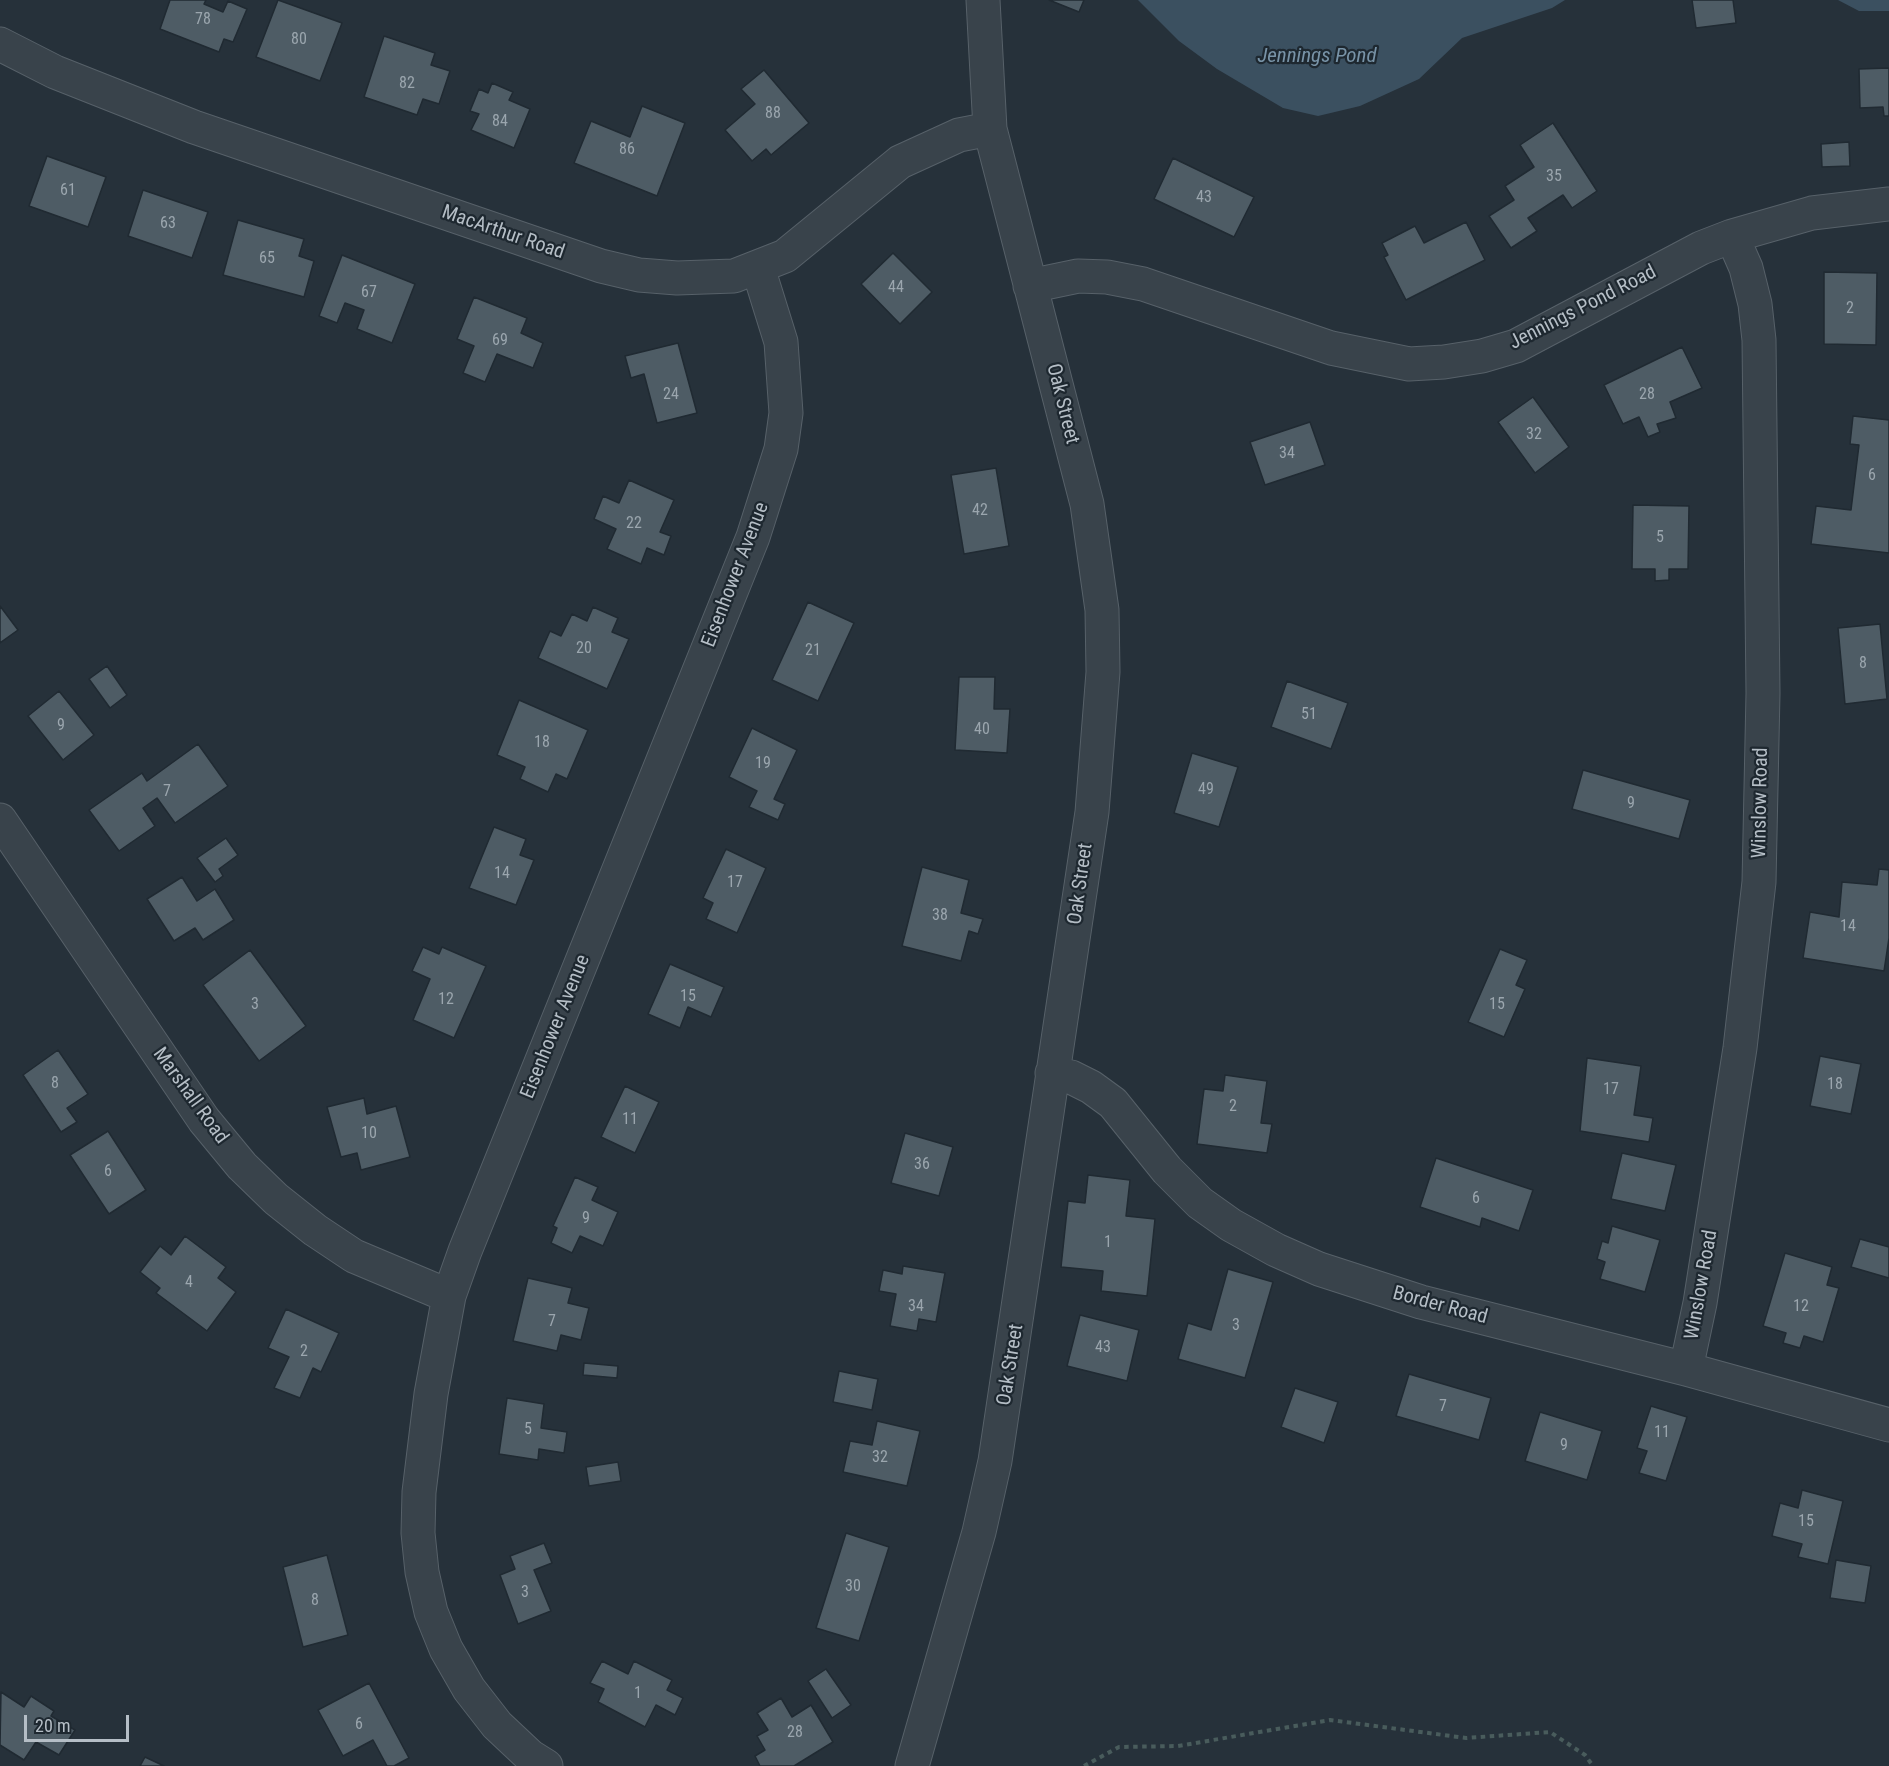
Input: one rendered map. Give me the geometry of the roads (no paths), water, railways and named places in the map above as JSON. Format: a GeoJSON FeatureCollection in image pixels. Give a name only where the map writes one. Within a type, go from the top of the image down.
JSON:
{"type":"FeatureCollection","features":[{"type":"Feature","properties":{"kind":"street","name":"Oak Street"},"geometry":{"type":"LineString","coordinates":[[912,1766],[976,1543],[995,1461],[1018,1322],[1052,1073],[1092,812],[1103,672],[1102,620],[1087,504],[990,129],[982,0]]}},
{"type":"Feature","properties":{"kind":"street","name":"MacArthur Road"},"geometry":{"type":"LineString","coordinates":[[0,44],[55,72],[194,127],[601,266],[639,275],[706,279],[734,276],[758,268],[785,256],[900,162],[959,135],[990,129]]}},
{"type":"Feature","properties":{"kind":"street","name":"Jennings Pond Road"},"geometry":{"type":"LineString","coordinates":[[1030,286],[1078,276],[1107,277],[1143,284],[1331,348],[1409,364],[1444,362],[1482,356],[1516,346],[1692,252],[1732,236],[1812,213],[1889,204]]}},
{"type":"Feature","properties":{"kind":"street","name":"Winslow Road"},"geometry":{"type":"LineString","coordinates":[[1686,1369],[1700,1303],[1740,1048],[1759,882],[1763,693],[1759,340],[1750,286],[1732,236]]}},
{"type":"Feature","properties":{"kind":"street","name":"Eisenhower Avenue"},"geometry":{"type":"LineString","coordinates":[[546,1766],[530,1756],[497,1725],[469,1689],[446,1649],[431,1612],[422,1572],[418,1533],[419,1492],[439,1341],[449,1296],[465,1251],[726,605],[771,486],[782,449],[786,412],[781,342],[758,268]]}},
{"type":"Feature","properties":{"kind":"street","name":"Marshall Road"},"geometry":{"type":"LineString","coordinates":[[0,820],[204,1120],[242,1166],[276,1199],[315,1230],[354,1256],[449,1296]]}},
{"type":"Feature","properties":{"kind":"street","name":"Border Road"},"geometry":{"type":"LineString","coordinates":[[1052,1073],[1071,1077],[1091,1087],[1113,1103],[1167,1170],[1200,1203],[1231,1225],[1276,1250],[1319,1269],[1421,1302],[1686,1369],[1889,1425]]}},
{"type":"Feature","properties":{"kind":"water","name":"Jennings Pond"},"geometry":{"type":"Polygon","coordinates":[[[1138,0],[1565,0],[1552,8],[1462,38],[1419,79],[1360,106],[1318,116],[1283,108],[1217,69],[1179,41],[1138,0]]]}},
{"type":"Feature","properties":{"kind":"water"},"geometry":{"type":"Polygon","coordinates":[[[1838,0],[1889,0],[1889,11],[1859,11],[1838,0]]]}}]}
